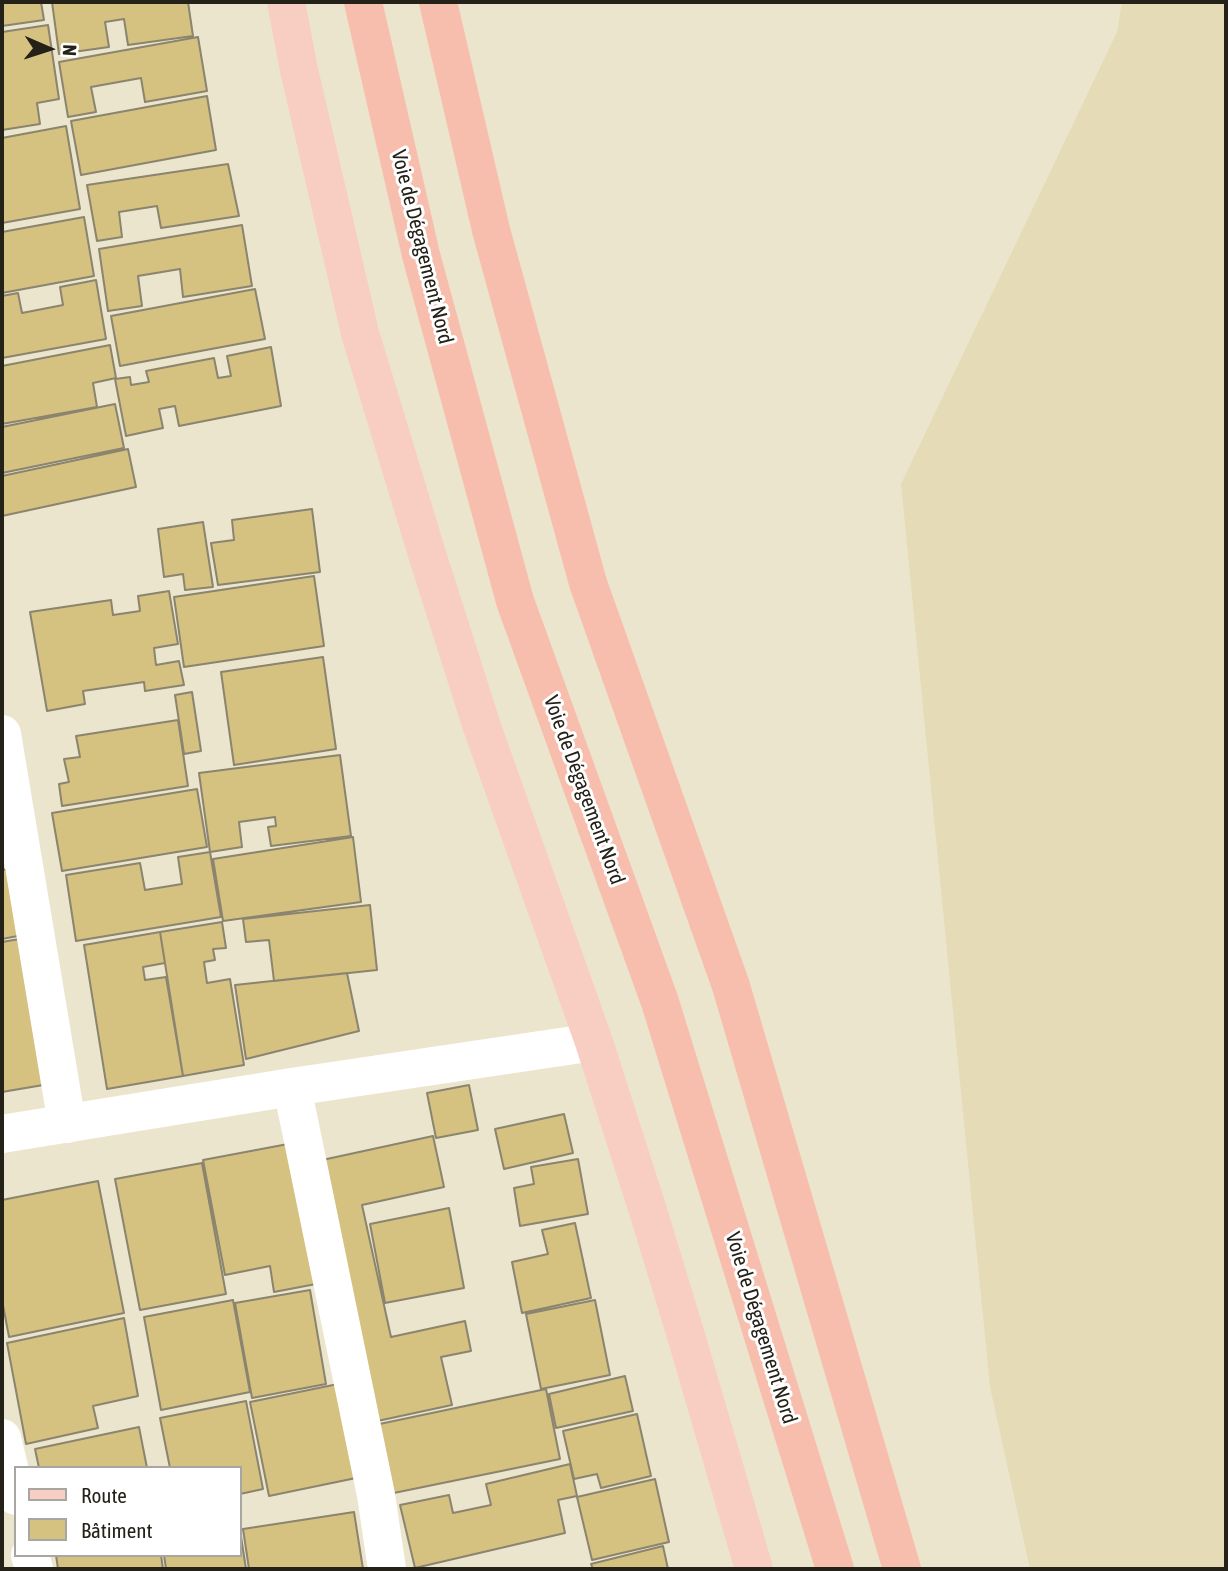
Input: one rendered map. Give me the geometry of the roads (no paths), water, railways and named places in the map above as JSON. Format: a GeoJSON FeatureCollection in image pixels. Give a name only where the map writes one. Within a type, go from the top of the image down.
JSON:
{"type":"FeatureCollection","features":[{"type":"Feature","properties":{"kind":"highway","name":"Voie de Dégagement Nord"},"geometry":{"type":"LineString","coordinates":[[363,2],[421,255],[515,601],[660,1002],[835,1569]]}},
{"type":"Feature","properties":{"kind":"highway"},"geometry":{"type":"LineString","coordinates":[[438,2],[491,230],[588,583],[732,986],[902,1569]]}},
{"type":"Feature","properties":{"kind":"main road"},"geometry":{"type":"LineString","coordinates":[[286,2],[299,70],[364,346],[482,727],[594,1042],[687,1339],[754,1569]]}},
{"type":"Feature","properties":{"kind":"street"},"geometry":{"type":"LineString","coordinates":[[2,734],[66,1124]]}},
{"type":"Feature","properties":{"kind":"street"},"geometry":{"type":"LineString","coordinates":[[2,1134],[594,1042]]}},
{"type":"Feature","properties":{"kind":"street"},"geometry":{"type":"LineString","coordinates":[[292,1087],[376,1495],[387,1569]]}}]}
